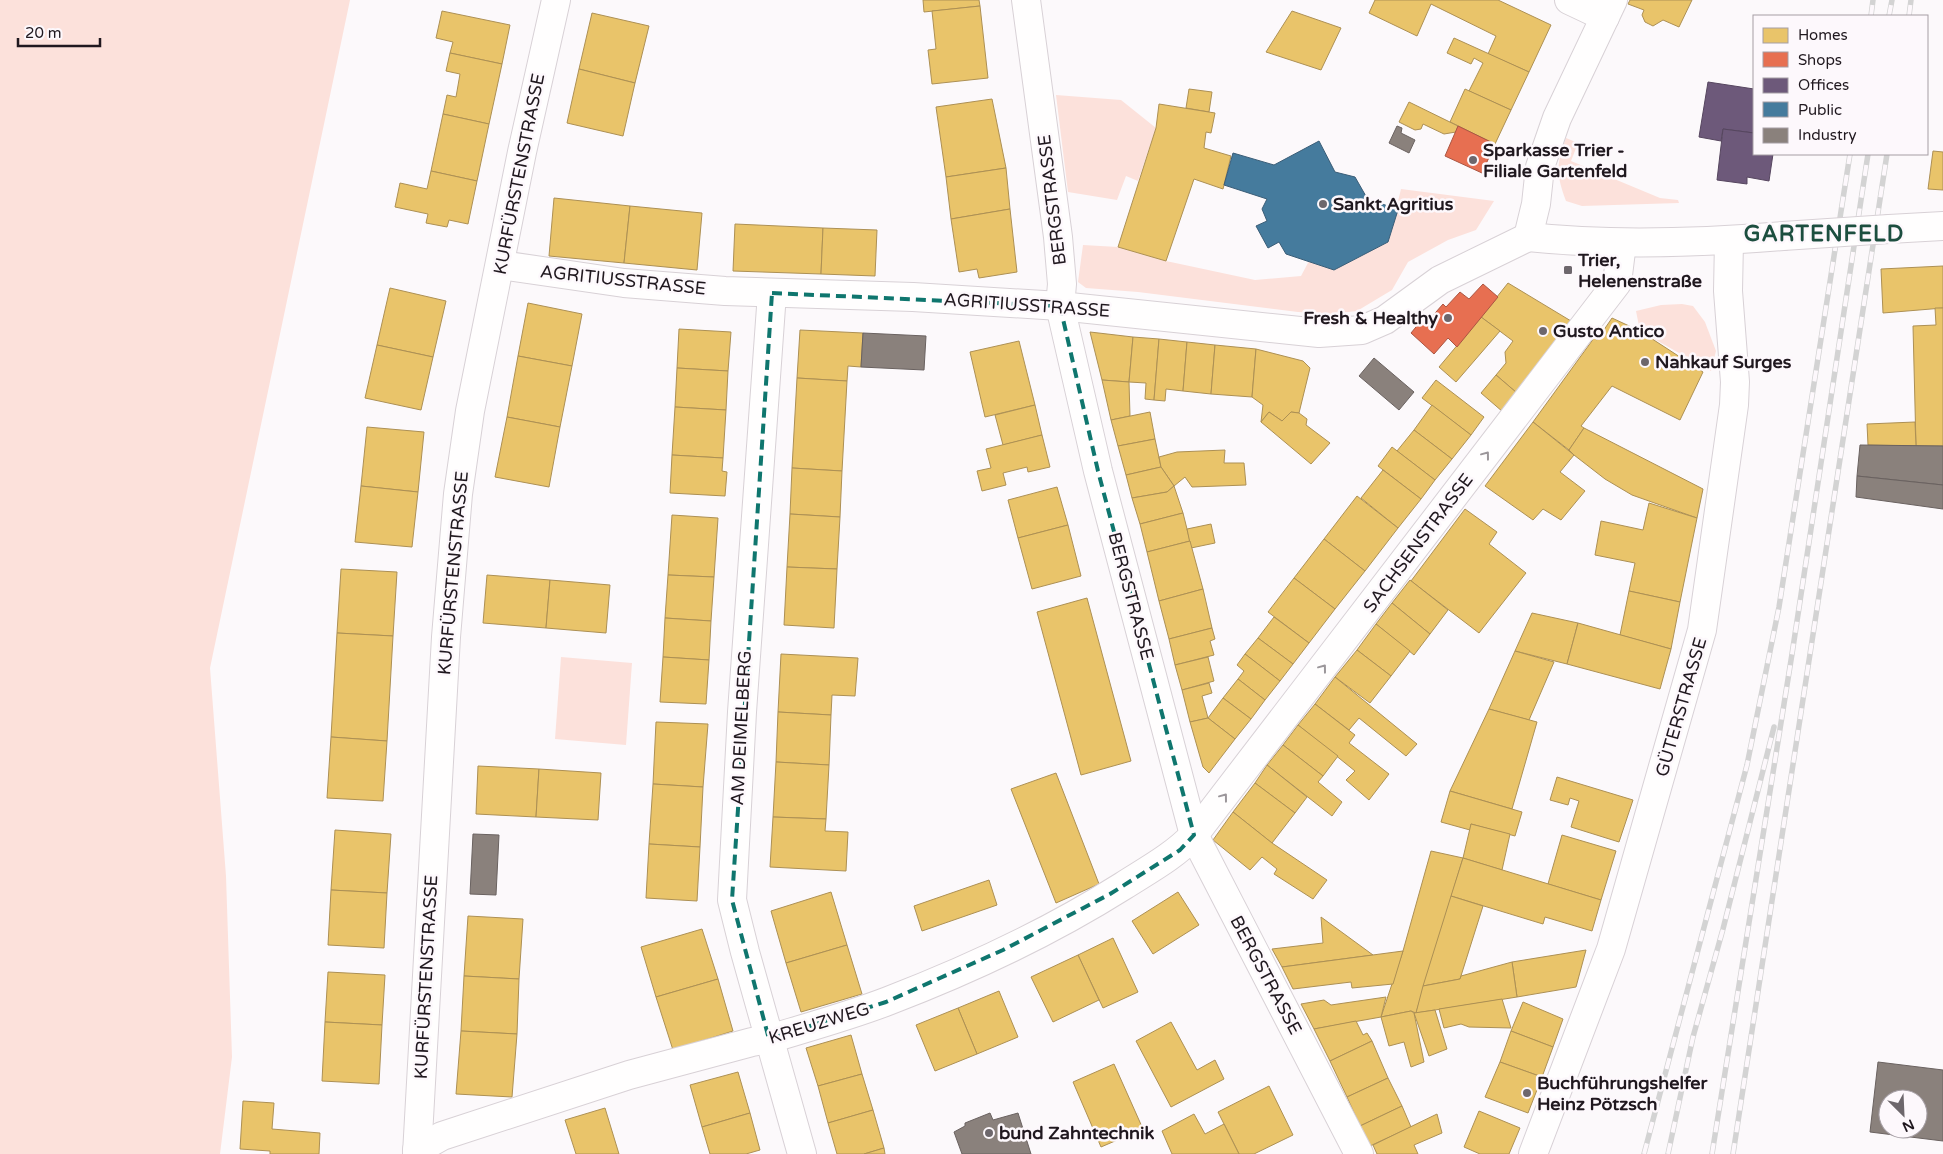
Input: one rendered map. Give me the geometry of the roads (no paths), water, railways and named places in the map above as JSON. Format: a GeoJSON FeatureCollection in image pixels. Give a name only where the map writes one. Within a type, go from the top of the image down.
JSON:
{"type":"FeatureCollection","features":[{"type":"Feature","properties":{"kind":"street","name":"KURFÜRSTENSTRASSE"},"geometry":{"type":"LineString","coordinates":[[417,1152],[446,637],[458,494],[470,412],[501,265],[522,152],[556,0]]}},
{"type":"Feature","properties":{"kind":"street","name":"BERGSTRASSE"},"geometry":{"type":"LineString","coordinates":[[1026,0],[1058,237],[1062,284],[1060,306],[1098,471],[1194,835],[1359,1154]]}},
{"type":"Feature","properties":{"kind":"street"},"geometry":{"type":"LineString","coordinates":[[1569,0],[1609,8],[1551,134],[1540,167],[1536,204],[1528,237],[1604,244],[1729,241],[1943,226]]}},
{"type":"Feature","properties":{"kind":"street","name":"AGRITIUSSTRASSE"},"geometry":{"type":"LineString","coordinates":[[501,265],[624,283],[772,293],[913,297],[1060,306],[1319,333],[1362,330],[1385,320],[1440,280],[1528,237]]}},
{"type":"Feature","properties":{"kind":"street","name":"GÜTERSTRASSE"},"geometry":{"type":"LineString","coordinates":[[1533,1154],[1611,949],[1702,630],[1734,405],[1734,375],[1728,292],[1729,241]]}},
{"type":"Feature","properties":{"kind":"street","name":"SACHSENSTRASSE"},"geometry":{"type":"LineString","coordinates":[[1194,835],[1617,284],[1622,243]]}},
{"type":"Feature","properties":{"kind":"street","name":"AM DEIMELBERG"},"geometry":{"type":"LineString","coordinates":[[772,293],[742,712],[732,900],[802,1154]]}},
{"type":"Feature","properties":{"kind":"street","name":"KREUZWEG"},"geometry":{"type":"LineString","coordinates":[[417,1152],[442,1136],[629,1075],[769,1039],[886,1002],[1003,950],[1110,894],[1180,850],[1194,835]]}},
{"type":"Feature","properties":{"kind":"railway"},"geometry":{"type":"LineString","coordinates":[[1871,15],[1873,0]]}},
{"type":"Feature","properties":{"kind":"railway"},"geometry":{"type":"LineString","coordinates":[[1889,15],[1892,0]]}},
{"type":"Feature","properties":{"kind":"railway"},"geometry":{"type":"LineString","coordinates":[[1909,15],[1911,0]]}},
{"type":"Feature","properties":{"kind":"railway"},"geometry":{"type":"LineString","coordinates":[[1644,1154],[1747,765],[1779,607],[1850,155]]}},
{"type":"Feature","properties":{"kind":"railway"},"geometry":{"type":"LineString","coordinates":[[1712,1154],[1792,654],[1868,155]]}},
{"type":"Feature","properties":{"kind":"railway"},"geometry":{"type":"LineString","coordinates":[[1733,1154],[1887,155]]}},
{"type":"Feature","properties":{"kind":"railway"},"geometry":{"type":"LineString","coordinates":[[1668,1154],[1693,1037],[1723,929],[1774,727]]}},
{"type":"Feature","properties":{"kind":"place","name":"Sparkasse Trier - Filiale Gartenfeld"},"geometry":{"type":"Point","coordinates":[1473,160]}},
{"type":"Feature","properties":{"kind":"place","name":"Sankt Agritius"},"geometry":{"type":"Point","coordinates":[1323,204]}},
{"type":"Feature","properties":{"kind":"place","name":"Trier, Helenenstraße"},"geometry":{"type":"Point","coordinates":[1568,270]}},
{"type":"Feature","properties":{"kind":"place","name":"Fresh & Healthy"},"geometry":{"type":"Point","coordinates":[1448,318]}},
{"type":"Feature","properties":{"kind":"place","name":"Gusto Antico"},"geometry":{"type":"Point","coordinates":[1543,331]}},
{"type":"Feature","properties":{"kind":"place","name":"Nahkauf Surges"},"geometry":{"type":"Point","coordinates":[1645,362]}},
{"type":"Feature","properties":{"kind":"place","name":"Buchführungshelfer Heinz Pötzsch"},"geometry":{"type":"Point","coordinates":[1527,1093]}},
{"type":"Feature","properties":{"kind":"place","name":"bund Zahntechnik"},"geometry":{"type":"Point","coordinates":[989,1133]}},
{"type":"Feature","properties":{"kind":"district","name":"GARTENFELD"},"geometry":{"type":"Point","coordinates":[1824,233]}}]}
